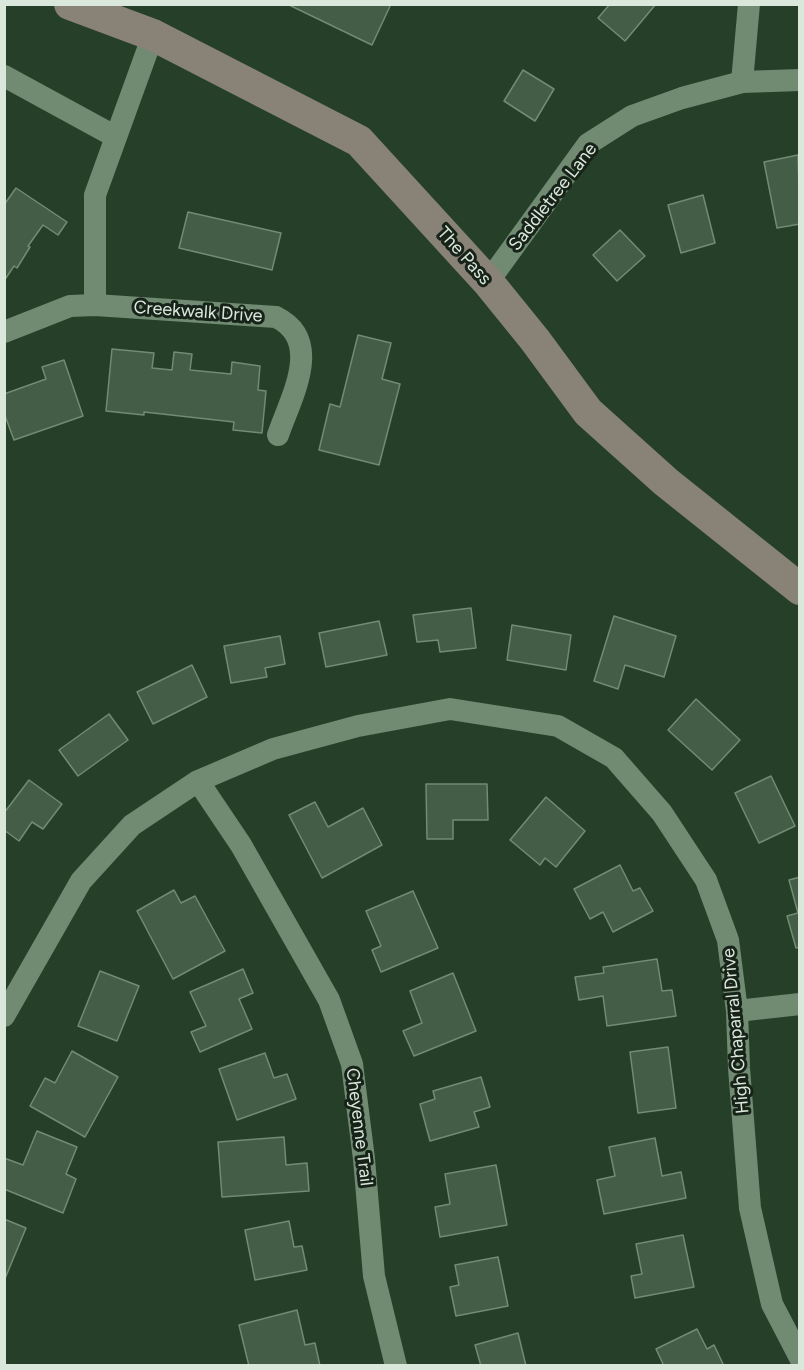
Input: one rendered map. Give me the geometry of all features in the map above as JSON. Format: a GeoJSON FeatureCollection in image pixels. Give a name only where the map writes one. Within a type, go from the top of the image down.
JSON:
{"type":"FeatureCollection","features":[{"type":"Feature","properties":{"kind":"street","name":"The Pass"},"geometry":{"type":"LineString","coordinates":[[70,4],[153,35],[359,141],[488,282],[535,340],[588,412],[666,482],[800,589]]}},
{"type":"Feature","properties":{"kind":"street"},"geometry":{"type":"LineString","coordinates":[[742,82],[749,4]]}},
{"type":"Feature","properties":{"kind":"street"},"geometry":{"type":"LineString","coordinates":[[95,305],[95,195],[153,35]]}},
{"type":"Feature","properties":{"kind":"street"},"geometry":{"type":"LineString","coordinates":[[4,76],[116,137]]}},
{"type":"Feature","properties":{"kind":"street","name":"Saddletree Lane"},"geometry":{"type":"LineString","coordinates":[[488,282],[588,144],[633,116],[682,98],[742,82],[800,80]]}},
{"type":"Feature","properties":{"kind":"street","name":"Creekwalk Drive"},"geometry":{"type":"LineString","coordinates":[[4,332],[70,306],[95,305],[276,317],[288,323],[298,336],[303,356],[298,378],[278,435]]}},
{"type":"Feature","properties":{"kind":"street","name":"High Chaparral Drive"},"geometry":{"type":"LineString","coordinates":[[4,1016],[81,881],[132,825],[198,781],[273,749],[358,726],[450,709],[558,726],[614,758],[662,813],[706,879],[728,940],[737,1011],[750,1208],[772,1304],[800,1358]]}},
{"type":"Feature","properties":{"kind":"street","name":"Cheyenne Trail"},"geometry":{"type":"LineString","coordinates":[[198,781],[241,845],[329,1000],[352,1064],[364,1159],[374,1276],[396,1365]]}},
{"type":"Feature","properties":{"kind":"street"},"geometry":{"type":"LineString","coordinates":[[737,1011],[800,1004]]}},
{"type":"Feature","properties":{"kind":"building"},"geometry":{"type":"Polygon","coordinates":[[[287,4],[391,4],[372,45],[287,4]]]}},
{"type":"Feature","properties":{"kind":"building"},"geometry":{"type":"Polygon","coordinates":[[[610,4],[656,4],[625,41],[598,18],[610,4]]]}},
{"type":"Feature","properties":{"kind":"building"},"geometry":{"type":"Polygon","coordinates":[[[523,70],[554,89],[535,121],[504,101],[523,70]]]}},
{"type":"Feature","properties":{"kind":"building"},"geometry":{"type":"Polygon","coordinates":[[[798,155],[800,224],[777,228],[764,162],[798,155]]]}},
{"type":"Feature","properties":{"kind":"building"},"geometry":{"type":"Polygon","coordinates":[[[16,188],[67,222],[58,235],[43,225],[28,246],[30,247],[17,268],[14,266],[4,281],[4,205],[16,188]]]}},
{"type":"Feature","properties":{"kind":"building"},"geometry":{"type":"Polygon","coordinates":[[[703,195],[715,243],[681,253],[668,205],[703,195]]]}},
{"type":"Feature","properties":{"kind":"building"},"geometry":{"type":"Polygon","coordinates":[[[188,212],[281,233],[272,270],[179,248],[188,212]]]}},
{"type":"Feature","properties":{"kind":"building"},"geometry":{"type":"Polygon","coordinates":[[[620,230],[645,256],[617,281],[593,255],[620,230]]]}},
{"type":"Feature","properties":{"kind":"building"},"geometry":{"type":"Polygon","coordinates":[[[358,335],[391,343],[382,379],[400,384],[379,465],[319,450],[330,404],[340,407],[358,335]]]}},
{"type":"Feature","properties":{"kind":"building"},"geometry":{"type":"Polygon","coordinates":[[[112,349],[154,353],[152,368],[172,370],[174,352],[192,354],[190,370],[231,374],[232,362],[260,366],[258,390],[266,391],[262,433],[233,430],[234,422],[144,412],[144,415],[106,411],[112,349]]]}},
{"type":"Feature","properties":{"kind":"building"},"geometry":{"type":"Polygon","coordinates":[[[64,360],[83,416],[14,440],[4,413],[4,394],[46,379],[42,367],[64,360]]]}},
{"type":"Feature","properties":{"kind":"building"},"geometry":{"type":"Polygon","coordinates":[[[471,608],[476,648],[440,652],[438,640],[417,642],[413,615],[471,608]]]}},
{"type":"Feature","properties":{"kind":"building"},"geometry":{"type":"Polygon","coordinates":[[[614,616],[676,636],[664,677],[625,665],[618,689],[594,681],[614,616]]]}},
{"type":"Feature","properties":{"kind":"building"},"geometry":{"type":"Polygon","coordinates":[[[379,621],[387,655],[326,667],[319,633],[379,621]]]}},
{"type":"Feature","properties":{"kind":"building"},"geometry":{"type":"Polygon","coordinates":[[[512,625],[571,635],[566,670],[507,660],[512,625]]]}},
{"type":"Feature","properties":{"kind":"building"},"geometry":{"type":"Polygon","coordinates":[[[280,636],[285,664],[265,668],[267,677],[231,683],[224,646],[280,636]]]}},
{"type":"Feature","properties":{"kind":"building"},"geometry":{"type":"Polygon","coordinates":[[[192,665],[207,697],[153,724],[137,692],[192,665]]]}},
{"type":"Feature","properties":{"kind":"building"},"geometry":{"type":"Polygon","coordinates":[[[696,699],[740,740],[712,770],[668,730],[696,699]]]}},
{"type":"Feature","properties":{"kind":"building"},"geometry":{"type":"Polygon","coordinates":[[[109,714],[128,740],[78,776],[59,750],[109,714]]]}},
{"type":"Feature","properties":{"kind":"building"},"geometry":{"type":"Polygon","coordinates":[[[771,776],[795,826],[759,843],[735,793],[771,776]]]}},
{"type":"Feature","properties":{"kind":"building"},"geometry":{"type":"Polygon","coordinates":[[[29,780],[62,804],[43,829],[32,822],[19,841],[4,830],[4,813],[29,780]]]}},
{"type":"Feature","properties":{"kind":"building"},"geometry":{"type":"Polygon","coordinates":[[[426,784],[487,784],[488,820],[453,820],[453,839],[427,839],[426,784]]]}},
{"type":"Feature","properties":{"kind":"building"},"geometry":{"type":"Polygon","coordinates":[[[546,797],[585,831],[556,867],[545,858],[540,865],[510,840],[546,797]]]}},
{"type":"Feature","properties":{"kind":"building"},"geometry":{"type":"Polygon","coordinates":[[[315,802],[328,827],[363,808],[382,845],[322,878],[289,815],[315,802]]]}},
{"type":"Feature","properties":{"kind":"building"},"geometry":{"type":"Polygon","coordinates":[[[620,865],[633,891],[640,888],[653,911],[613,932],[603,912],[590,919],[574,889],[620,865]]]}},
{"type":"Feature","properties":{"kind":"building"},"geometry":{"type":"Polygon","coordinates":[[[800,877],[800,947],[796,948],[787,916],[798,913],[789,880],[800,877]]]}},
{"type":"Feature","properties":{"kind":"building"},"geometry":{"type":"Polygon","coordinates":[[[174,890],[181,903],[195,896],[225,951],[173,979],[137,911],[174,890]]]}},
{"type":"Feature","properties":{"kind":"building"},"geometry":{"type":"Polygon","coordinates":[[[413,891],[438,948],[381,972],[372,950],[381,946],[366,911],[413,891]]]}},
{"type":"Feature","properties":{"kind":"building"},"geometry":{"type":"Polygon","coordinates":[[[657,959],[662,991],[672,990],[676,1016],[607,1026],[603,996],[579,1000],[575,977],[604,973],[603,967],[657,959]]]}},
{"type":"Feature","properties":{"kind":"building"},"geometry":{"type":"Polygon","coordinates":[[[243,969],[253,993],[239,999],[252,1029],[200,1052],[191,1032],[206,1026],[190,992],[243,969]]]}},
{"type":"Feature","properties":{"kind":"building"},"geometry":{"type":"Polygon","coordinates":[[[100,971],[139,986],[117,1041],[78,1026],[100,971]]]}},
{"type":"Feature","properties":{"kind":"building"},"geometry":{"type":"Polygon","coordinates":[[[453,973],[476,1031],[414,1056],[403,1031],[422,1023],[410,991],[453,973]]]}},
{"type":"Feature","properties":{"kind":"building"},"geometry":{"type":"Polygon","coordinates":[[[668,1047],[676,1108],[638,1113],[630,1052],[668,1047]]]}},
{"type":"Feature","properties":{"kind":"building"},"geometry":{"type":"Polygon","coordinates":[[[72,1051],[118,1077],[85,1137],[30,1106],[45,1078],[55,1083],[72,1051]]]}},
{"type":"Feature","properties":{"kind":"building"},"geometry":{"type":"Polygon","coordinates":[[[265,1053],[274,1078],[287,1074],[296,1099],[237,1120],[219,1069],[265,1053]]]}},
{"type":"Feature","properties":{"kind":"building"},"geometry":{"type":"Polygon","coordinates":[[[481,1077],[490,1107],[474,1112],[479,1127],[430,1141],[420,1104],[435,1099],[433,1091],[481,1077]]]}},
{"type":"Feature","properties":{"kind":"building"},"geometry":{"type":"Polygon","coordinates":[[[37,1131],[77,1147],[66,1174],[76,1179],[63,1213],[4,1189],[4,1158],[23,1165],[37,1131]]]}},
{"type":"Feature","properties":{"kind":"building"},"geometry":{"type":"Polygon","coordinates":[[[284,1137],[286,1165],[307,1163],[309,1191],[222,1197],[218,1142],[284,1137]]]}},
{"type":"Feature","properties":{"kind":"building"},"geometry":{"type":"Polygon","coordinates":[[[655,1138],[662,1176],[681,1172],[686,1198],[604,1214],[597,1180],[615,1176],[609,1147],[655,1138]]]}},
{"type":"Feature","properties":{"kind":"building"},"geometry":{"type":"Polygon","coordinates":[[[496,1165],[507,1225],[440,1237],[435,1207],[450,1204],[445,1174],[496,1165]]]}},
{"type":"Feature","properties":{"kind":"building"},"geometry":{"type":"Polygon","coordinates":[[[4,1219],[26,1228],[4,1281],[4,1219]]]}},
{"type":"Feature","properties":{"kind":"building"},"geometry":{"type":"Polygon","coordinates":[[[289,1221],[294,1247],[302,1246],[307,1270],[255,1280],[245,1230],[289,1221]]]}},
{"type":"Feature","properties":{"kind":"building"},"geometry":{"type":"Polygon","coordinates":[[[683,1235],[694,1287],[635,1298],[631,1276],[642,1274],[636,1244],[683,1235]]]}},
{"type":"Feature","properties":{"kind":"building"},"geometry":{"type":"Polygon","coordinates":[[[498,1257],[508,1306],[456,1316],[450,1287],[459,1285],[455,1265],[498,1257]]]}},
{"type":"Feature","properties":{"kind":"building"},"geometry":{"type":"Polygon","coordinates":[[[297,1310],[305,1345],[315,1343],[320,1366],[249,1366],[239,1325],[297,1310]]]}},
{"type":"Feature","properties":{"kind":"building"},"geometry":{"type":"Polygon","coordinates":[[[697,1329],[707,1349],[714,1345],[724,1366],[664,1366],[656,1349],[697,1329]]]}},
{"type":"Feature","properties":{"kind":"building"},"geometry":{"type":"Polygon","coordinates":[[[518,1333],[526,1366],[481,1366],[475,1345],[518,1333]]]}}]}
